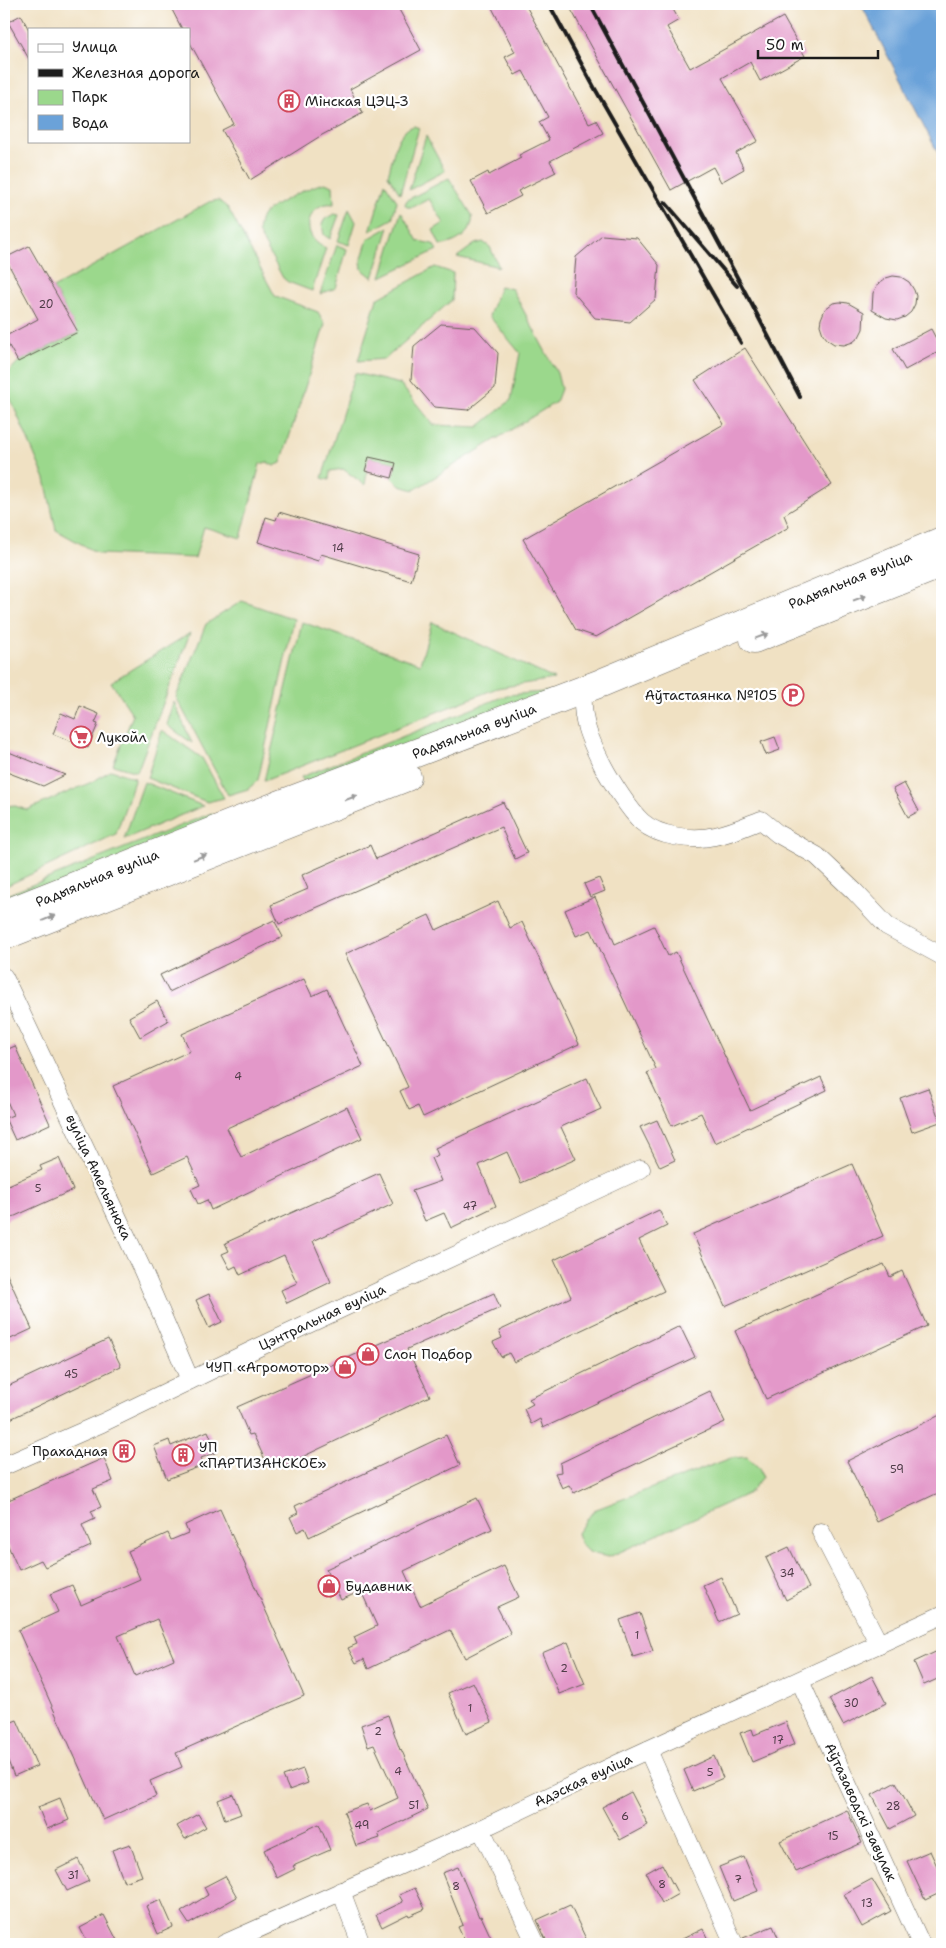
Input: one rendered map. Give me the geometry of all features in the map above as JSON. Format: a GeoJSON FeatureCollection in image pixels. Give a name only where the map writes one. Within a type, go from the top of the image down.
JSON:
{"type":"FeatureCollection","features":[{"type":"Feature","properties":{"kind":"main road","name":"Радыяльная вуліца"},"geometry":{"type":"LineString","coordinates":[[4,936],[297,819],[582,700],[942,541]]}},
{"type":"Feature","properties":{"kind":"main road","name":"Радыяльная вуліца"},"geometry":{"type":"LineString","coordinates":[[4,914],[281,804],[582,700],[651,680],[942,564]]}},
{"type":"Feature","properties":{"kind":"street"},"geometry":{"type":"LineString","coordinates":[[582,700],[593,746],[611,782],[642,822],[663,833],[694,838],[714,837],[762,820],[778,834],[817,856],[887,926],[942,956]]}},
{"type":"Feature","properties":{"kind":"street","name":"вуліца Амельянюка"},"geometry":{"type":"LineString","coordinates":[[4,977],[139,1262],[190,1380]]}},
{"type":"Feature","properties":{"kind":"street","name":"Цэнтральная вуліца"},"geometry":{"type":"LineString","coordinates":[[4,1466],[102,1423],[641,1169]]}},
{"type":"Feature","properties":{"kind":"street"},"geometry":{"type":"LineString","coordinates":[[820,1532],[879,1644]]}},
{"type":"Feature","properties":{"kind":"street","name":"Адэская вуліца"},"geometry":{"type":"LineString","coordinates":[[224,1944],[481,1829],[942,1615]]}},
{"type":"Feature","properties":{"kind":"street","name":"Аўтазаводскі завулак"},"geometry":{"type":"LineString","coordinates":[[800,1681],[922,1944]]}},
{"type":"Feature","properties":{"kind":"street"},"geometry":{"type":"LineString","coordinates":[[648,1750],[734,1944]]}},
{"type":"Feature","properties":{"kind":"street"},"geometry":{"type":"LineString","coordinates":[[481,1829],[536,1944]]}},
{"type":"Feature","properties":{"kind":"street"},"geometry":{"type":"LineString","coordinates":[[341,1891],[361,1944]]}},
{"type":"Feature","properties":{"kind":"green space"},"geometry":{"type":"Polygon","coordinates":[[[414,126],[419,128],[400,194],[388,175],[399,139],[408,129],[414,126]]]}},
{"type":"Feature","properties":{"kind":"green space"},"geometry":{"type":"Polygon","coordinates":[[[426,136],[445,171],[409,190],[426,136]]]}},
{"type":"Feature","properties":{"kind":"green space"},"geometry":{"type":"Polygon","coordinates":[[[449,178],[472,215],[472,221],[467,232],[458,240],[440,245],[433,230],[444,223],[429,199],[413,207],[407,207],[405,204],[407,200],[449,178]]]}},
{"type":"Feature","properties":{"kind":"green space"},"geometry":{"type":"Polygon","coordinates":[[[325,183],[333,186],[334,204],[325,204],[318,208],[312,213],[309,220],[311,236],[317,243],[326,248],[312,291],[288,282],[283,278],[258,232],[260,220],[265,212],[311,187],[325,183]]]}},
{"type":"Feature","properties":{"kind":"green space"},"geometry":{"type":"Polygon","coordinates":[[[385,183],[397,201],[392,219],[370,231],[385,183]]]}},
{"type":"Feature","properties":{"kind":"green space"},"geometry":{"type":"Polygon","coordinates":[[[218,200],[228,208],[275,296],[318,312],[325,324],[281,463],[274,466],[267,462],[260,464],[241,538],[204,527],[195,558],[99,554],[56,530],[45,479],[4,384],[4,377],[18,362],[78,333],[53,288],[209,202],[218,200]]]}},
{"type":"Feature","properties":{"kind":"green space"},"geometry":{"type":"Polygon","coordinates":[[[349,209],[356,222],[349,245],[338,241],[349,209]]]}},
{"type":"Feature","properties":{"kind":"green space"},"geometry":{"type":"Polygon","coordinates":[[[401,212],[418,241],[433,244],[437,250],[381,277],[401,212]]]}},
{"type":"Feature","properties":{"kind":"green space"},"geometry":{"type":"Polygon","coordinates":[[[334,214],[339,215],[330,239],[324,235],[322,224],[325,219],[334,214]]]}},
{"type":"Feature","properties":{"kind":"green space"},"geometry":{"type":"Polygon","coordinates":[[[389,227],[373,278],[362,269],[361,261],[368,239],[389,227]]]}},
{"type":"Feature","properties":{"kind":"green space"},"geometry":{"type":"Polygon","coordinates":[[[483,242],[490,247],[499,267],[457,257],[475,244],[483,242]]]}},
{"type":"Feature","properties":{"kind":"green space"},"geometry":{"type":"Polygon","coordinates":[[[337,245],[347,249],[336,288],[320,294],[337,245]]]}},
{"type":"Feature","properties":{"kind":"green space"},"geometry":{"type":"Polygon","coordinates":[[[435,267],[453,273],[452,300],[385,359],[358,361],[377,299],[435,267]]]}},
{"type":"Feature","properties":{"kind":"green space"},"geometry":{"type":"Polygon","coordinates":[[[500,286],[512,289],[557,373],[561,389],[556,402],[414,490],[400,486],[392,478],[396,463],[369,457],[365,485],[343,469],[330,471],[329,480],[322,478],[355,373],[400,384],[434,425],[478,427],[511,400],[520,353],[489,316],[500,286]]]}},
{"type":"Feature","properties":{"kind":"green space"},"geometry":{"type":"Polygon","coordinates":[[[242,601],[294,619],[258,780],[248,789],[228,795],[176,697],[206,624],[242,601]]]}},
{"type":"Feature","properties":{"kind":"green space"},"geometry":{"type":"Polygon","coordinates":[[[302,622],[420,664],[432,622],[554,679],[497,688],[264,781],[302,622]]]}},
{"type":"Feature","properties":{"kind":"green space"},"geometry":{"type":"Polygon","coordinates":[[[190,633],[137,772],[113,765],[133,715],[111,682],[190,633]]]}},
{"type":"Feature","properties":{"kind":"green space"},"geometry":{"type":"Polygon","coordinates":[[[556,691],[305,783],[301,777],[507,695],[556,691]]]}},
{"type":"Feature","properties":{"kind":"green space"},"geometry":{"type":"Polygon","coordinates":[[[174,702],[192,743],[167,725],[174,702]]]}},
{"type":"Feature","properties":{"kind":"green space"},"geometry":{"type":"Polygon","coordinates":[[[162,730],[202,758],[224,798],[207,802],[147,778],[162,730]]]}},
{"type":"Feature","properties":{"kind":"green space"},"geometry":{"type":"Polygon","coordinates":[[[111,770],[135,778],[116,834],[4,887],[4,808],[12,805],[27,810],[94,781],[111,770]]]}},
{"type":"Feature","properties":{"kind":"green space"},"geometry":{"type":"Polygon","coordinates":[[[144,782],[203,806],[124,839],[144,782]]]}},
{"type":"Feature","properties":{"kind":"green space"},"geometry":{"type":"Polygon","coordinates":[[[212,813],[216,818],[4,907],[4,896],[212,813]]]}},
{"type":"Feature","properties":{"kind":"green space"},"geometry":{"type":"Polygon","coordinates":[[[747,1457],[759,1468],[762,1477],[749,1493],[609,1557],[588,1551],[579,1540],[577,1533],[594,1510],[731,1458],[747,1457]]]}},
{"type":"Feature","properties":{"kind":"water"},"geometry":{"type":"Polygon","coordinates":[[[861,4],[942,4],[942,161],[861,4]]]}},
{"type":"Feature","properties":{"kind":"building","name":"Мінская ЦЭЦ-3"},"geometry":{"type":"Polygon","coordinates":[[[169,4],[396,4],[421,50],[350,89],[363,113],[322,135],[250,180],[222,130],[234,124],[190,43],[190,28],[181,28],[169,4]]]}},
{"type":"Feature","properties":{"kind":"building"},"geometry":{"type":"Polygon","coordinates":[[[490,4],[525,4],[589,123],[596,120],[603,133],[550,161],[556,172],[518,191],[521,196],[488,213],[471,181],[488,172],[489,175],[521,158],[519,155],[549,140],[539,122],[548,117],[523,71],[515,75],[505,57],[515,52],[490,4]]]}},
{"type":"Feature","properties":{"kind":"building"},"geometry":{"type":"Polygon","coordinates":[[[568,4],[670,4],[679,20],[667,27],[690,68],[783,17],[805,56],[760,81],[750,62],[722,78],[758,141],[736,153],[744,169],[721,182],[713,167],[671,190],[568,4]]]}},
{"type":"Feature","properties":{"kind":"building"},"geometry":{"type":"Polygon","coordinates":[[[21,15],[28,28],[28,57],[8,22],[21,15]]]}},
{"type":"Feature","properties":{"kind":"building"},"geometry":{"type":"Polygon","coordinates":[[[602,235],[637,238],[659,265],[656,299],[630,322],[595,318],[573,292],[576,257],[602,235]]]}},
{"type":"Feature","properties":{"kind":"building"},"geometry":{"type":"Polygon","coordinates":[[[29,246],[78,332],[18,362],[4,337],[38,319],[5,258],[29,246]]]}},
{"type":"Feature","properties":{"kind":"building"},"geometry":{"type":"Polygon","coordinates":[[[893,276],[901,277],[909,282],[916,296],[911,312],[897,320],[886,318],[872,310],[873,293],[878,284],[886,278],[893,276]]]}},
{"type":"Feature","properties":{"kind":"building"},"geometry":{"type":"Polygon","coordinates":[[[833,303],[848,303],[864,312],[863,329],[859,337],[853,342],[844,345],[834,344],[828,340],[823,334],[820,325],[825,309],[833,303]]]}},
{"type":"Feature","properties":{"kind":"building"},"geometry":{"type":"Polygon","coordinates":[[[441,324],[475,327],[498,353],[495,388],[468,410],[434,407],[411,380],[414,346],[441,324]]]}},
{"type":"Feature","properties":{"kind":"building"},"geometry":{"type":"Polygon","coordinates":[[[931,329],[942,350],[905,370],[893,349],[931,329]]]}},
{"type":"Feature","properties":{"kind":"building"},"geometry":{"type":"Polygon","coordinates":[[[745,348],[832,485],[784,515],[789,527],[596,637],[576,630],[523,539],[724,424],[695,380],[745,348]]]}},
{"type":"Feature","properties":{"kind":"building"},"geometry":{"type":"Polygon","coordinates":[[[369,457],[396,463],[392,478],[365,471],[369,457]]]}},
{"type":"Feature","properties":{"kind":"building"},"geometry":{"type":"Polygon","coordinates":[[[279,512],[419,554],[411,581],[321,554],[318,561],[258,542],[266,517],[276,520],[279,512]]]}},
{"type":"Feature","properties":{"kind":"building"},"geometry":{"type":"Polygon","coordinates":[[[80,706],[99,714],[95,723],[98,724],[88,748],[53,734],[61,713],[75,719],[80,706]]]}},
{"type":"Feature","properties":{"kind":"building"},"geometry":{"type":"Polygon","coordinates":[[[775,737],[780,750],[766,755],[761,742],[775,737]]]}},
{"type":"Feature","properties":{"kind":"building"},"geometry":{"type":"Polygon","coordinates":[[[4,750],[65,775],[43,786],[4,771],[4,750]]]}},
{"type":"Feature","properties":{"kind":"building"},"geometry":{"type":"Polygon","coordinates":[[[904,783],[919,811],[908,817],[893,789],[904,783]]]}},
{"type":"Feature","properties":{"kind":"building"},"geometry":{"type":"Polygon","coordinates":[[[503,802],[527,853],[515,859],[501,827],[279,924],[271,905],[308,889],[302,875],[370,845],[376,859],[503,802]]]}},
{"type":"Feature","properties":{"kind":"building"},"geometry":{"type":"Polygon","coordinates":[[[599,878],[605,891],[590,897],[584,884],[599,878]]]}},
{"type":"Feature","properties":{"kind":"building"},"geometry":{"type":"Polygon","coordinates":[[[595,897],[615,944],[654,926],[668,956],[676,952],[750,1110],[821,1077],[827,1090],[715,1143],[701,1113],[672,1126],[647,1073],[656,1069],[591,930],[576,936],[565,910],[595,897]]]}},
{"type":"Feature","properties":{"kind":"building"},"geometry":{"type":"Polygon","coordinates":[[[498,901],[510,928],[522,922],[579,1044],[423,1117],[418,1106],[409,1110],[400,1091],[408,1087],[345,954],[429,915],[436,930],[498,901]]]}},
{"type":"Feature","properties":{"kind":"building"},"geometry":{"type":"Polygon","coordinates":[[[274,920],[283,937],[169,992],[160,975],[274,920]]]}},
{"type":"Feature","properties":{"kind":"building"},"geometry":{"type":"Polygon","coordinates":[[[304,979],[312,996],[327,989],[363,1066],[227,1128],[241,1157],[347,1107],[362,1138],[211,1210],[207,1200],[198,1204],[191,1189],[200,1185],[187,1157],[153,1173],[113,1086],[190,1051],[182,1034],[304,979]]]}},
{"type":"Feature","properties":{"kind":"building"},"geometry":{"type":"Polygon","coordinates":[[[157,1001],[168,1021],[140,1037],[129,1017],[157,1001]]]}},
{"type":"Feature","properties":{"kind":"building"},"geometry":{"type":"Polygon","coordinates":[[[15,1046],[50,1124],[15,1140],[5,1118],[13,1115],[4,1094],[4,1051],[15,1046]]]}},
{"type":"Feature","properties":{"kind":"building"},"geometry":{"type":"Polygon","coordinates":[[[587,1078],[601,1109],[561,1127],[576,1159],[521,1183],[507,1152],[479,1165],[496,1206],[451,1228],[444,1213],[425,1221],[412,1191],[441,1181],[431,1158],[438,1155],[435,1148],[587,1078]]]}},
{"type":"Feature","properties":{"kind":"building"},"geometry":{"type":"Polygon","coordinates":[[[928,1088],[940,1122],[912,1132],[900,1098],[928,1088]]]}},
{"type":"Feature","properties":{"kind":"building"},"geometry":{"type":"Polygon","coordinates":[[[657,1120],[675,1160],[660,1167],[640,1127],[657,1120]]]}},
{"type":"Feature","properties":{"kind":"building"},"geometry":{"type":"Polygon","coordinates":[[[59,1158],[73,1190],[4,1221],[4,1187],[42,1170],[40,1166],[59,1158]]]}},
{"type":"Feature","properties":{"kind":"building"},"geometry":{"type":"Polygon","coordinates":[[[852,1164],[883,1236],[725,1306],[693,1234],[852,1164]]]}},
{"type":"Feature","properties":{"kind":"building"},"geometry":{"type":"Polygon","coordinates":[[[379,1173],[393,1204],[313,1241],[331,1282],[287,1303],[281,1290],[297,1283],[284,1255],[240,1275],[236,1266],[230,1269],[222,1254],[229,1251],[225,1243],[379,1173]]]}},
{"type":"Feature","properties":{"kind":"building"},"geometry":{"type":"Polygon","coordinates":[[[659,1210],[667,1226],[639,1240],[664,1291],[514,1362],[509,1353],[501,1357],[493,1342],[502,1338],[499,1331],[571,1297],[554,1260],[659,1210]]]}},
{"type":"Feature","properties":{"kind":"building"},"geometry":{"type":"Polygon","coordinates":[[[884,1264],[890,1277],[902,1271],[927,1326],[766,1399],[735,1331],[884,1264]]]}},
{"type":"Feature","properties":{"kind":"building"},"geometry":{"type":"Polygon","coordinates":[[[4,1268],[32,1329],[4,1342],[4,1268]]]}},
{"type":"Feature","properties":{"kind":"building"},"geometry":{"type":"Polygon","coordinates":[[[494,1293],[500,1308],[407,1349],[430,1396],[279,1468],[275,1461],[267,1464],[253,1434],[249,1435],[237,1407],[494,1293]]]}},
{"type":"Feature","properties":{"kind":"building"},"geometry":{"type":"Polygon","coordinates":[[[209,1294],[222,1322],[209,1328],[196,1300],[209,1294]]]}},
{"type":"Feature","properties":{"kind":"building"},"geometry":{"type":"Polygon","coordinates":[[[680,1326],[695,1357],[543,1428],[540,1419],[531,1424],[524,1409],[533,1404],[529,1399],[680,1326]]]}},
{"type":"Feature","properties":{"kind":"building"},"geometry":{"type":"Polygon","coordinates":[[[108,1339],[121,1366],[4,1422],[4,1388],[108,1339]]]}},
{"type":"Feature","properties":{"kind":"building"},"geometry":{"type":"Polygon","coordinates":[[[710,1391],[725,1422],[574,1493],[569,1485],[562,1488],[555,1473],[561,1472],[560,1463],[710,1391]]]}},
{"type":"Feature","properties":{"kind":"building"},"geometry":{"type":"Polygon","coordinates":[[[942,1414],[942,1491],[877,1522],[847,1461],[942,1414]]]}},
{"type":"Feature","properties":{"kind":"building","name":"УП «ПАРТИЗАНСКОЕ»"},"geometry":{"type":"Polygon","coordinates":[[[208,1431],[217,1452],[201,1458],[204,1465],[167,1479],[154,1446],[169,1440],[171,1446],[208,1431]]]}},
{"type":"Feature","properties":{"kind":"building"},"geometry":{"type":"Polygon","coordinates":[[[446,1435],[460,1465],[309,1537],[305,1528],[297,1532],[290,1517],[298,1513],[295,1506],[446,1435]]]}},
{"type":"Feature","properties":{"kind":"building"},"geometry":{"type":"Polygon","coordinates":[[[104,1458],[113,1481],[93,1489],[101,1507],[91,1511],[95,1519],[82,1525],[91,1546],[45,1567],[41,1560],[19,1570],[4,1537],[4,1502],[104,1458]]]}},
{"type":"Feature","properties":{"kind":"building"},"geometry":{"type":"Polygon","coordinates":[[[477,1498],[492,1529],[404,1571],[420,1606],[504,1566],[519,1597],[497,1607],[511,1634],[465,1658],[450,1630],[368,1669],[364,1659],[356,1663],[348,1648],[357,1644],[354,1637],[377,1626],[361,1591],[341,1600],[337,1592],[327,1597],[320,1581],[329,1577],[326,1569],[477,1498]]]}},
{"type":"Feature","properties":{"kind":"building"},"geometry":{"type":"Polygon","coordinates":[[[220,1509],[304,1696],[176,1753],[182,1767],[150,1781],[156,1796],[103,1820],[18,1630],[58,1612],[50,1594],[72,1585],[81,1605],[140,1579],[128,1551],[168,1533],[171,1540],[188,1533],[185,1525],[220,1509]],[[157,1619],[118,1636],[135,1676],[174,1659],[157,1619]]]}},
{"type":"Feature","properties":{"kind":"building"},"geometry":{"type":"Polygon","coordinates":[[[789,1547],[809,1588],[786,1600],[766,1558],[789,1547]]]}},
{"type":"Feature","properties":{"kind":"building"},"geometry":{"type":"Polygon","coordinates":[[[721,1577],[737,1614],[719,1622],[703,1585],[721,1577]]]}},
{"type":"Feature","properties":{"kind":"building"},"geometry":{"type":"Polygon","coordinates":[[[640,1613],[653,1651],[633,1657],[620,1620],[640,1613]]]}},
{"type":"Feature","properties":{"kind":"building"},"geometry":{"type":"Polygon","coordinates":[[[568,1642],[585,1684],[559,1694],[542,1653],[568,1642]]]}},
{"type":"Feature","properties":{"kind":"building"},"geometry":{"type":"Polygon","coordinates":[[[942,1649],[942,1677],[924,1685],[914,1662],[942,1649]]]}},
{"type":"Feature","properties":{"kind":"building"},"geometry":{"type":"Polygon","coordinates":[[[872,1676],[886,1703],[843,1725],[829,1699],[872,1676]]]}},
{"type":"Feature","properties":{"kind":"building"},"geometry":{"type":"Polygon","coordinates":[[[473,1682],[492,1722],[466,1734],[448,1693],[473,1682]]]}},
{"type":"Feature","properties":{"kind":"building"},"geometry":{"type":"Polygon","coordinates":[[[388,1715],[400,1750],[428,1809],[378,1833],[380,1838],[356,1846],[344,1812],[367,1804],[370,1811],[398,1798],[374,1745],[368,1747],[361,1725],[388,1715]]]}},
{"type":"Feature","properties":{"kind":"building"},"geometry":{"type":"Polygon","coordinates":[[[17,1720],[37,1766],[14,1776],[4,1751],[4,1725],[17,1720]]]}},
{"type":"Feature","properties":{"kind":"building"},"geometry":{"type":"Polygon","coordinates":[[[786,1722],[795,1744],[752,1762],[740,1733],[752,1729],[754,1735],[786,1722]]]}},
{"type":"Feature","properties":{"kind":"building"},"geometry":{"type":"Polygon","coordinates":[[[714,1756],[723,1778],[693,1791],[684,1770],[714,1756]]]}},
{"type":"Feature","properties":{"kind":"building"},"geometry":{"type":"Polygon","coordinates":[[[303,1769],[308,1783],[289,1790],[283,1776],[303,1769]]]}},
{"type":"Feature","properties":{"kind":"building"},"geometry":{"type":"Polygon","coordinates":[[[896,1782],[914,1816],[890,1829],[872,1795],[896,1782]]]}},
{"type":"Feature","properties":{"kind":"building"},"geometry":{"type":"Polygon","coordinates":[[[631,1792],[648,1825],[620,1840],[602,1807],[631,1792]]]}},
{"type":"Feature","properties":{"kind":"building"},"geometry":{"type":"Polygon","coordinates":[[[233,1794],[241,1814],[225,1820],[218,1800],[233,1794]]]}},
{"type":"Feature","properties":{"kind":"building"},"geometry":{"type":"Polygon","coordinates":[[[60,1798],[69,1820],[47,1829],[38,1807],[60,1798]]]}},
{"type":"Feature","properties":{"kind":"building"},"geometry":{"type":"Polygon","coordinates":[[[847,1810],[862,1843],[796,1872],[780,1841],[847,1810]]]}},
{"type":"Feature","properties":{"kind":"building"},"geometry":{"type":"Polygon","coordinates":[[[198,1814],[206,1827],[185,1839],[177,1826],[198,1814]]]}},
{"type":"Feature","properties":{"kind":"building"},"geometry":{"type":"Polygon","coordinates":[[[319,1824],[330,1850],[293,1866],[295,1869],[277,1878],[264,1850],[319,1824]]]}},
{"type":"Feature","properties":{"kind":"building"},"geometry":{"type":"Polygon","coordinates":[[[130,1844],[142,1876],[124,1882],[112,1850],[130,1844]]]}},
{"type":"Feature","properties":{"kind":"building"},"geometry":{"type":"Polygon","coordinates":[[[930,1851],[942,1877],[942,1892],[925,1900],[907,1861],[930,1851]]]}},
{"type":"Feature","properties":{"kind":"building"},"geometry":{"type":"Polygon","coordinates":[[[744,1857],[758,1891],[733,1901],[719,1867],[744,1857]]]}},
{"type":"Feature","properties":{"kind":"building"},"geometry":{"type":"Polygon","coordinates":[[[78,1859],[89,1881],[67,1891],[56,1870],[78,1859]]]}},
{"type":"Feature","properties":{"kind":"building"},"geometry":{"type":"Polygon","coordinates":[[[662,1864],[678,1894],[662,1903],[646,1873],[662,1864]]]}},
{"type":"Feature","properties":{"kind":"building"},"geometry":{"type":"Polygon","coordinates":[[[458,1867],[479,1917],[481,1916],[494,1944],[466,1944],[458,1927],[463,1925],[442,1873],[458,1867]]]}},
{"type":"Feature","properties":{"kind":"building"},"geometry":{"type":"Polygon","coordinates":[[[225,1876],[237,1897],[189,1924],[181,1912],[208,1895],[204,1887],[225,1876]]]}},
{"type":"Feature","properties":{"kind":"building"},"geometry":{"type":"Polygon","coordinates":[[[872,1879],[891,1911],[862,1927],[844,1894],[872,1879]]]}},
{"type":"Feature","properties":{"kind":"building"},"geometry":{"type":"Polygon","coordinates":[[[415,1888],[425,1909],[409,1916],[408,1914],[382,1927],[376,1915],[403,1902],[399,1895],[415,1888]]]}},
{"type":"Feature","properties":{"kind":"building"},"geometry":{"type":"Polygon","coordinates":[[[161,1900],[173,1927],[158,1934],[146,1906],[161,1900]]]}},
{"type":"Feature","properties":{"kind":"building"},"geometry":{"type":"Polygon","coordinates":[[[570,1905],[587,1941],[579,1944],[548,1944],[537,1920],[570,1905]]]}},
{"type":"Feature","properties":{"kind":"building"},"geometry":{"type":"Polygon","coordinates":[[[104,1915],[119,1944],[88,1944],[80,1928],[104,1915]]]}},
{"type":"Feature","properties":{"kind":"building"},"geometry":{"type":"Polygon","coordinates":[[[773,1926],[781,1944],[744,1944],[743,1938],[773,1926]]]}},
{"type":"Feature","properties":{"kind":"building"},"geometry":{"type":"Polygon","coordinates":[[[703,1929],[710,1944],[672,1944],[703,1929]]]}},
{"type":"Feature","properties":{"kind":"railway"},"geometry":{"type":"LineString","coordinates":[[549,4],[594,87],[741,343]]}},
{"type":"Feature","properties":{"kind":"railway"},"geometry":{"type":"LineString","coordinates":[[590,4],[800,397]]}},
{"type":"Feature","properties":{"kind":"railway"},"geometry":{"type":"LineString","coordinates":[[665,202],[737,286]]}},
{"type":"Feature","properties":{"kind":"place","name":"Мінская ЦЭЦ-3"},"geometry":{"type":"Point","coordinates":[289,101]}},
{"type":"Feature","properties":{"kind":"place","name":"Аўтастаянка №105"},"geometry":{"type":"Point","coordinates":[793,695]}},
{"type":"Feature","properties":{"kind":"place","name":"Лукойл"},"geometry":{"type":"Point","coordinates":[81,737]}},
{"type":"Feature","properties":{"kind":"place","name":"Слон Подбор"},"geometry":{"type":"Point","coordinates":[368,1354]}},
{"type":"Feature","properties":{"kind":"place","name":"ЧУП «Агромотор»"},"geometry":{"type":"Point","coordinates":[345,1367]}},
{"type":"Feature","properties":{"kind":"place","name":"Прахадная"},"geometry":{"type":"Point","coordinates":[124,1451]}},
{"type":"Feature","properties":{"kind":"place","name":"УП «ПАРТИЗАНСКОЕ»"},"geometry":{"type":"Point","coordinates":[183,1455]}},
{"type":"Feature","properties":{"kind":"place","name":"Будавник"},"geometry":{"type":"Point","coordinates":[329,1586]}}]}
